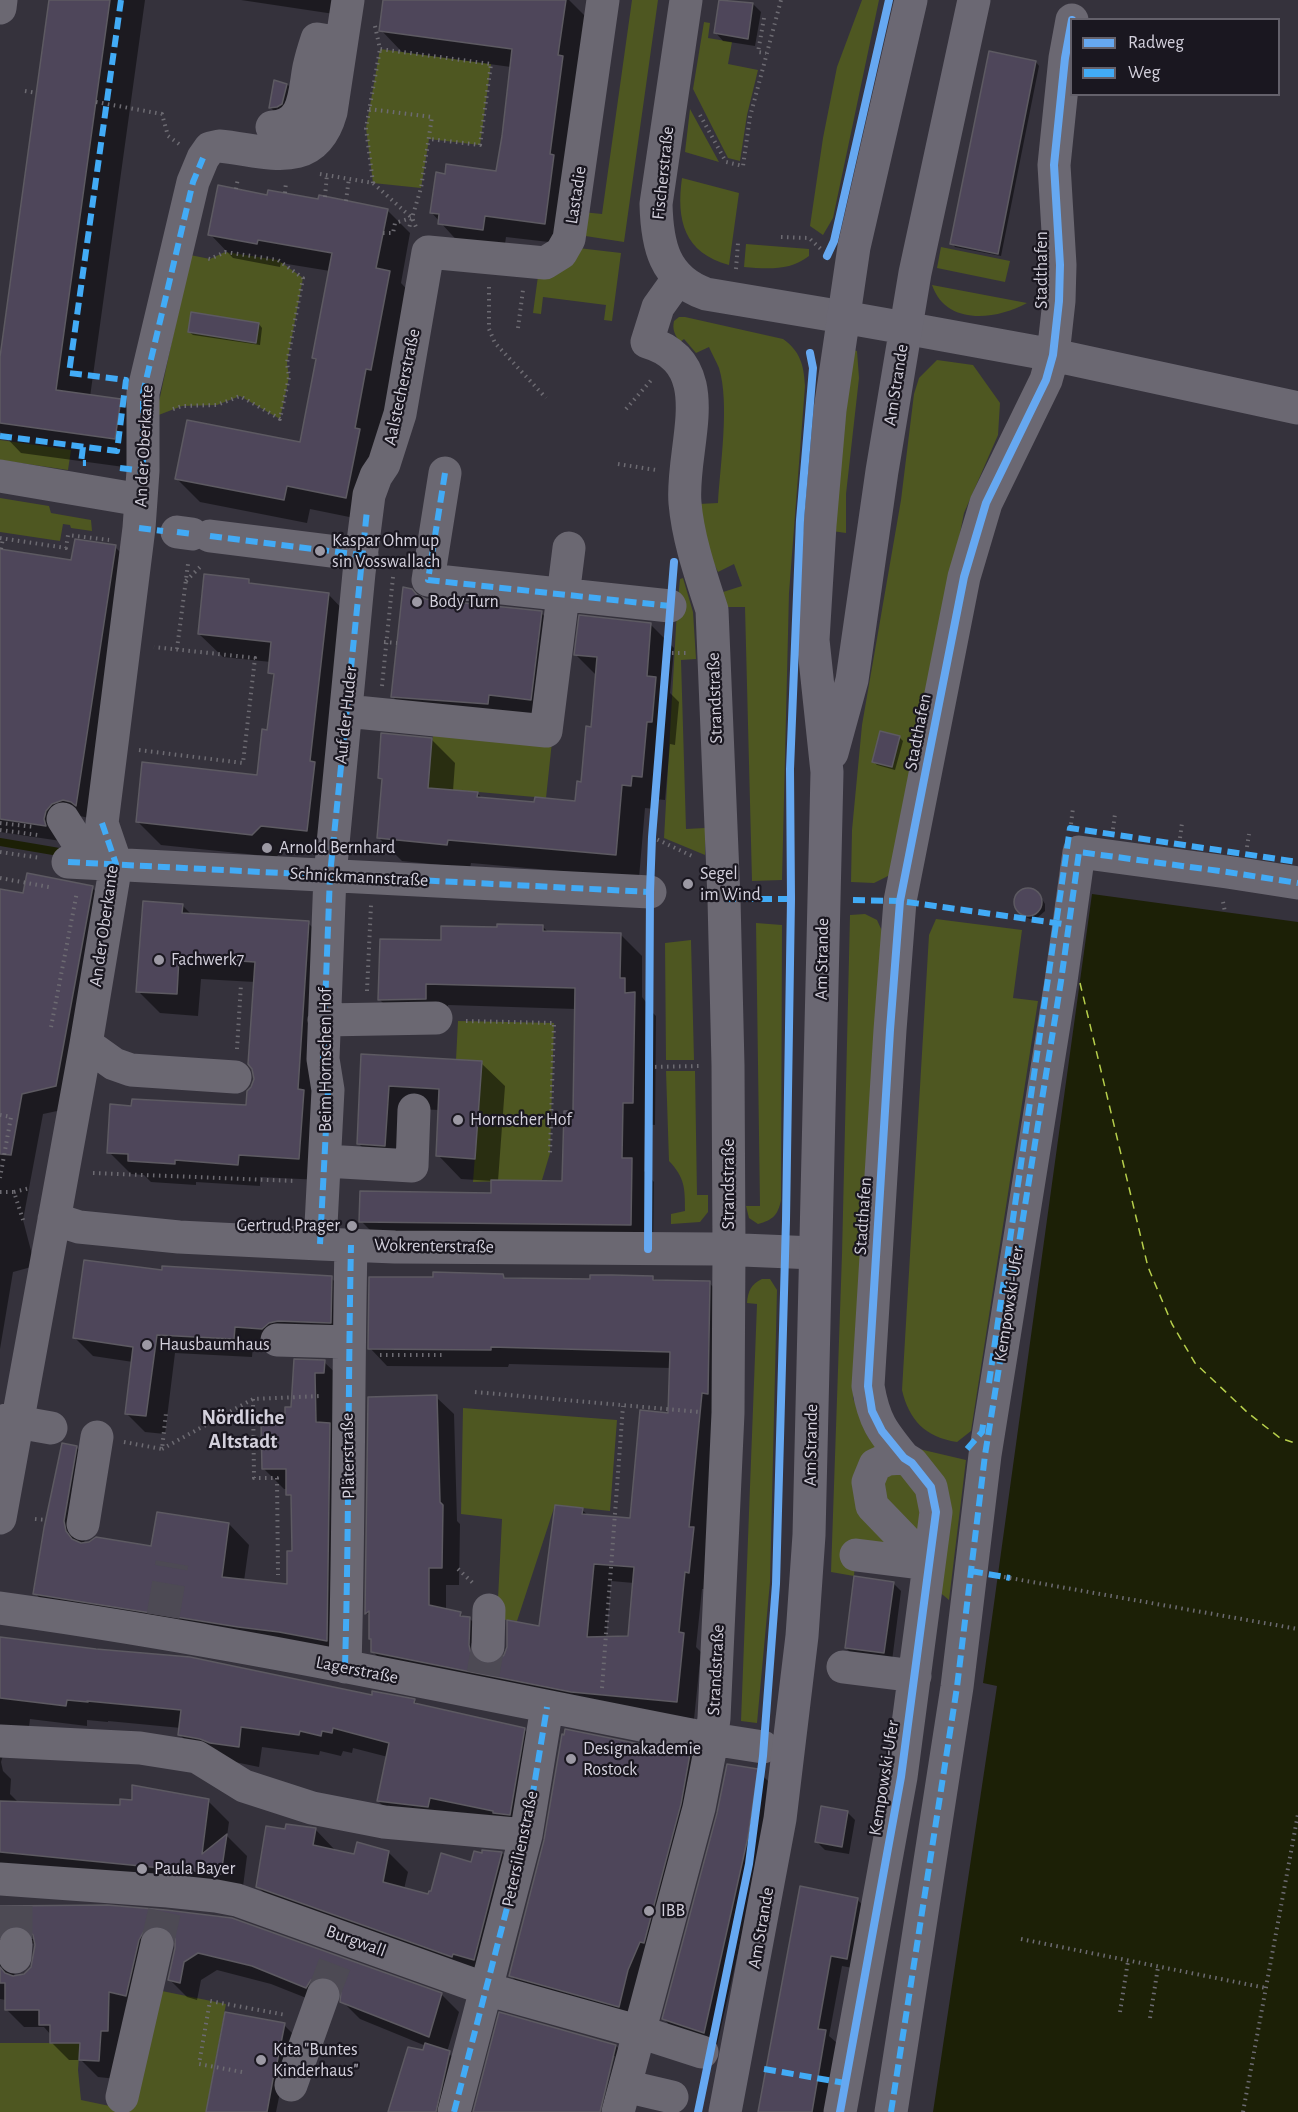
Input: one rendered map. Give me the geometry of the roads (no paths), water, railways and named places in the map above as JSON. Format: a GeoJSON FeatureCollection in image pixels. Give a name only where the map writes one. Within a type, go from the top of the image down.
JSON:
{"type":"FeatureCollection","features":[{"type":"Feature","properties":{"kind":"main road","name":"Am Strande"},"geometry":{"type":"LineString","coordinates":[[725,2112],[780,1819],[801,1648],[809,1535],[827,772],[813,640],[830,410],[854,247],[911,0]]}},
{"type":"Feature","properties":{"kind":"main road","name":"Am Strande"},"geometry":{"type":"LineString","coordinates":[[827,772],[852,680],[905,328],[932,188],[974,0]]}},
{"type":"Feature","properties":{"kind":"main road"},"geometry":{"type":"LineString","coordinates":[[843,317],[905,328]]}},
{"type":"Feature","properties":{"kind":"street"},"geometry":{"type":"LineString","coordinates":[[0,8],[1,0]]}},
{"type":"Feature","properties":{"kind":"street"},"geometry":{"type":"LineString","coordinates":[[272,127],[285,125],[294,119],[303,105],[309,67],[317,39],[341,43],[348,0]]}},
{"type":"Feature","properties":{"kind":"street","name":"Lastadie"},"geometry":{"type":"LineString","coordinates":[[429,252],[526,263],[545,263],[561,253],[569,239],[603,0]]}},
{"type":"Feature","properties":{"kind":"street","name":"Fischerstraße"},"geometry":{"type":"LineString","coordinates":[[678,279],[661,249],[656,204],[686,0]]}},
{"type":"Feature","properties":{"kind":"street","name":"Stadthafen"},"geometry":{"type":"LineString","coordinates":[[1072,18],[1075,0]]}},
{"type":"Feature","properties":{"kind":"street","name":"Stadthafen"},"geometry":{"type":"LineString","coordinates":[[904,1458],[882,1431],[872,1411],[868,1386],[900,901],[964,577],[986,503],[1046,380],[1053,355],[1060,265],[1054,165],[1070,31]]}},
{"type":"Feature","properties":{"kind":"street","name":"An der Oberkante"},"geometry":{"type":"LineString","coordinates":[[0,1518],[39,1219],[86,1044],[116,864],[102,823],[125,643],[170,527],[143,393],[193,182],[213,152],[289,154],[305,149],[318,140],[326,129],[331,112],[341,43]]}},
{"type":"Feature","properties":{"kind":"street","name":"Aalstecherstraße"},"geometry":{"type":"LineString","coordinates":[[362,555],[369,495],[384,464],[400,414],[429,252]]}},
{"type":"Feature","properties":{"kind":"street"},"geometry":{"type":"LineString","coordinates":[[678,279],[693,290],[706,294],[843,317]]}},
{"type":"Feature","properties":{"kind":"street","name":"Strandstraße"},"geometry":{"type":"LineString","coordinates":[[621,2099],[699,1808],[712,1739],[728,1413],[728,1065],[712,610],[692,541],[685,504],[684,475],[692,424],[693,398],[686,369],[674,354],[660,345],[647,342],[658,307],[678,279]]}},
{"type":"Feature","properties":{"kind":"street"},"geometry":{"type":"LineString","coordinates":[[905,328],[1053,355],[1298,408]]}},
{"type":"Feature","properties":{"kind":"street"},"geometry":{"type":"LineString","coordinates":[[445,473],[428,580],[670,606]]}},
{"type":"Feature","properties":{"kind":"street"},"geometry":{"type":"LineString","coordinates":[[0,476],[170,527],[362,555]]}},
{"type":"Feature","properties":{"kind":"street"},"geometry":{"type":"LineString","coordinates":[[346,711],[546,730],[569,548]]}},
{"type":"Feature","properties":{"kind":"street","name":"Auf der Huder"},"geometry":{"type":"LineString","coordinates":[[330,875],[362,555]]}},
{"type":"Feature","properties":{"kind":"street"},"geometry":{"type":"LineString","coordinates":[[63,819],[77,841],[116,864]]}},
{"type":"Feature","properties":{"kind":"street","name":"Kempowski-Ufer"},"geometry":{"type":"LineString","coordinates":[[891,2112],[954,1708],[985,1455],[1061,981],[1075,840],[1298,884]]}},
{"type":"Feature","properties":{"kind":"street","name":"Schnickmannstraße"},"geometry":{"type":"LineString","coordinates":[[63,880],[116,864],[650,892]]}},
{"type":"Feature","properties":{"kind":"street","name":"Beim Hornschen Hof"},"geometry":{"type":"LineString","coordinates":[[330,875],[322,1059],[328,1090],[324,1171],[336,1244]]}},
{"type":"Feature","properties":{"kind":"street"},"geometry":{"type":"LineString","coordinates":[[324,1020],[436,1018]]}},
{"type":"Feature","properties":{"kind":"street"},"geometry":{"type":"LineString","coordinates":[[86,1044],[114,1064],[131,1070],[235,1077]]}},
{"type":"Feature","properties":{"kind":"street"},"geometry":{"type":"LineString","coordinates":[[324,1171],[412,1166],[414,1110]]}},
{"type":"Feature","properties":{"kind":"street","name":"Wokrenterstraße"},"geometry":{"type":"LineString","coordinates":[[39,1219],[79,1227],[179,1237],[395,1247],[729,1249],[815,1253]]}},
{"type":"Feature","properties":{"kind":"street","name":"Pläterstraße"},"geometry":{"type":"LineString","coordinates":[[336,1244],[349,1348],[349,1532],[345,1667]]}},
{"type":"Feature","properties":{"kind":"street"},"geometry":{"type":"LineString","coordinates":[[277,1340],[349,1348]]}},
{"type":"Feature","properties":{"kind":"street"},"geometry":{"type":"LineString","coordinates":[[12,1421],[51,1428]]}},
{"type":"Feature","properties":{"kind":"street"},"geometry":{"type":"LineString","coordinates":[[83,1524],[97,1437]]}},
{"type":"Feature","properties":{"kind":"street"},"geometry":{"type":"LineString","coordinates":[[904,1458],[888,1459],[875,1465],[868,1482],[872,1506],[928,1564]]}},
{"type":"Feature","properties":{"kind":"street","name":"Kempowski-Ufer"},"geometry":{"type":"LineString","coordinates":[[840,2112],[901,1777],[936,1512],[931,1487],[912,1463],[904,1458]]}},
{"type":"Feature","properties":{"kind":"street"},"geometry":{"type":"LineString","coordinates":[[856,1555],[928,1564]]}},
{"type":"Feature","properties":{"kind":"street","name":"Lagerstraße"},"geometry":{"type":"LineString","coordinates":[[0,1608],[161,1624],[345,1667],[483,1671],[547,1707],[764,1747]]}},
{"type":"Feature","properties":{"kind":"street"},"geometry":{"type":"LineString","coordinates":[[483,1671],[489,1610]]}},
{"type":"Feature","properties":{"kind":"street"},"geometry":{"type":"LineString","coordinates":[[843,1667],[915,1676]]}},
{"type":"Feature","properties":{"kind":"street","name":"Petersilienstraße"},"geometry":{"type":"LineString","coordinates":[[454,2112],[526,1834],[547,1707]]}},
{"type":"Feature","properties":{"kind":"street"},"geometry":{"type":"LineString","coordinates":[[0,1741],[140,1748],[197,1757],[244,1786],[312,1808],[384,1822],[526,1834]]}},
{"type":"Feature","properties":{"kind":"street","name":"Burgwall"},"geometry":{"type":"LineString","coordinates":[[11,1889],[237,1900],[342,1945],[702,2052]]}},
{"type":"Feature","properties":{"kind":"street"},"geometry":{"type":"LineString","coordinates":[[122,2097],[157,1944]]}},
{"type":"Feature","properties":{"kind":"street"},"geometry":{"type":"LineString","coordinates":[[291,2085],[323,1995]]}},
{"type":"Feature","properties":{"kind":"street"},"geometry":{"type":"LineString","coordinates":[[621,2099],[672,2097]]}},
{"type":"Feature","properties":{"kind":"waterway"},"geometry":{"type":"LineString","coordinates":[[0,842],[65,853]]}},
{"type":"Feature","properties":{"kind":"tunnel"},"geometry":{"type":"LineString","coordinates":[[163,1616],[172,1563]]}},
{"type":"Feature","properties":{"kind":"tunnel"},"geometry":{"type":"LineString","coordinates":[[483,1674],[488,1646]]}},
{"type":"Feature","properties":{"kind":"tunnel"},"geometry":{"type":"LineString","coordinates":[[157,1944],[166,1905]]}},
{"type":"Feature","properties":{"kind":"tunnel"},"geometry":{"type":"LineString","coordinates":[[16,1906],[16,1944]]}},
{"type":"Feature","properties":{"kind":"tunnel"},"geometry":{"type":"LineString","coordinates":[[323,1995],[339,1953]]}},
{"type":"Feature","properties":{"kind":"place","name":"Kaspar Ohm up sin Vosswallach"},"geometry":{"type":"Point","coordinates":[320,551]}},
{"type":"Feature","properties":{"kind":"place","name":"Body Turn"},"geometry":{"type":"Point","coordinates":[417,602]}},
{"type":"Feature","properties":{"kind":"place","name":"Arnold Bernhard"},"geometry":{"type":"Point","coordinates":[267,848]}},
{"type":"Feature","properties":{"kind":"place","name":"Segel im Wind"},"geometry":{"type":"Point","coordinates":[688,884]}},
{"type":"Feature","properties":{"kind":"place","name":"Fachwerk7"},"geometry":{"type":"Point","coordinates":[159,960]}},
{"type":"Feature","properties":{"kind":"place","name":"Hornscher Hof"},"geometry":{"type":"Point","coordinates":[458,1120]}},
{"type":"Feature","properties":{"kind":"place","name":"Gertrud Prager"},"geometry":{"type":"Point","coordinates":[352,1226]}},
{"type":"Feature","properties":{"kind":"place","name":"Hausbaumhaus"},"geometry":{"type":"Point","coordinates":[147,1345]}},
{"type":"Feature","properties":{"kind":"place","name":"Designakademie Rostock"},"geometry":{"type":"Point","coordinates":[571,1759]}},
{"type":"Feature","properties":{"kind":"place","name":"Paula Bayer"},"geometry":{"type":"Point","coordinates":[142,1869]}},
{"type":"Feature","properties":{"kind":"place","name":"IBB"},"geometry":{"type":"Point","coordinates":[649,1911]}},
{"type":"Feature","properties":{"kind":"place","name":"Kita \"Buntes Kinderhaus\""},"geometry":{"type":"Point","coordinates":[261,2060]}},
{"type":"Feature","properties":{"kind":"district","name":"Nördliche Altstadt"},"geometry":{"type":"Point","coordinates":[243,1430]}}]}
